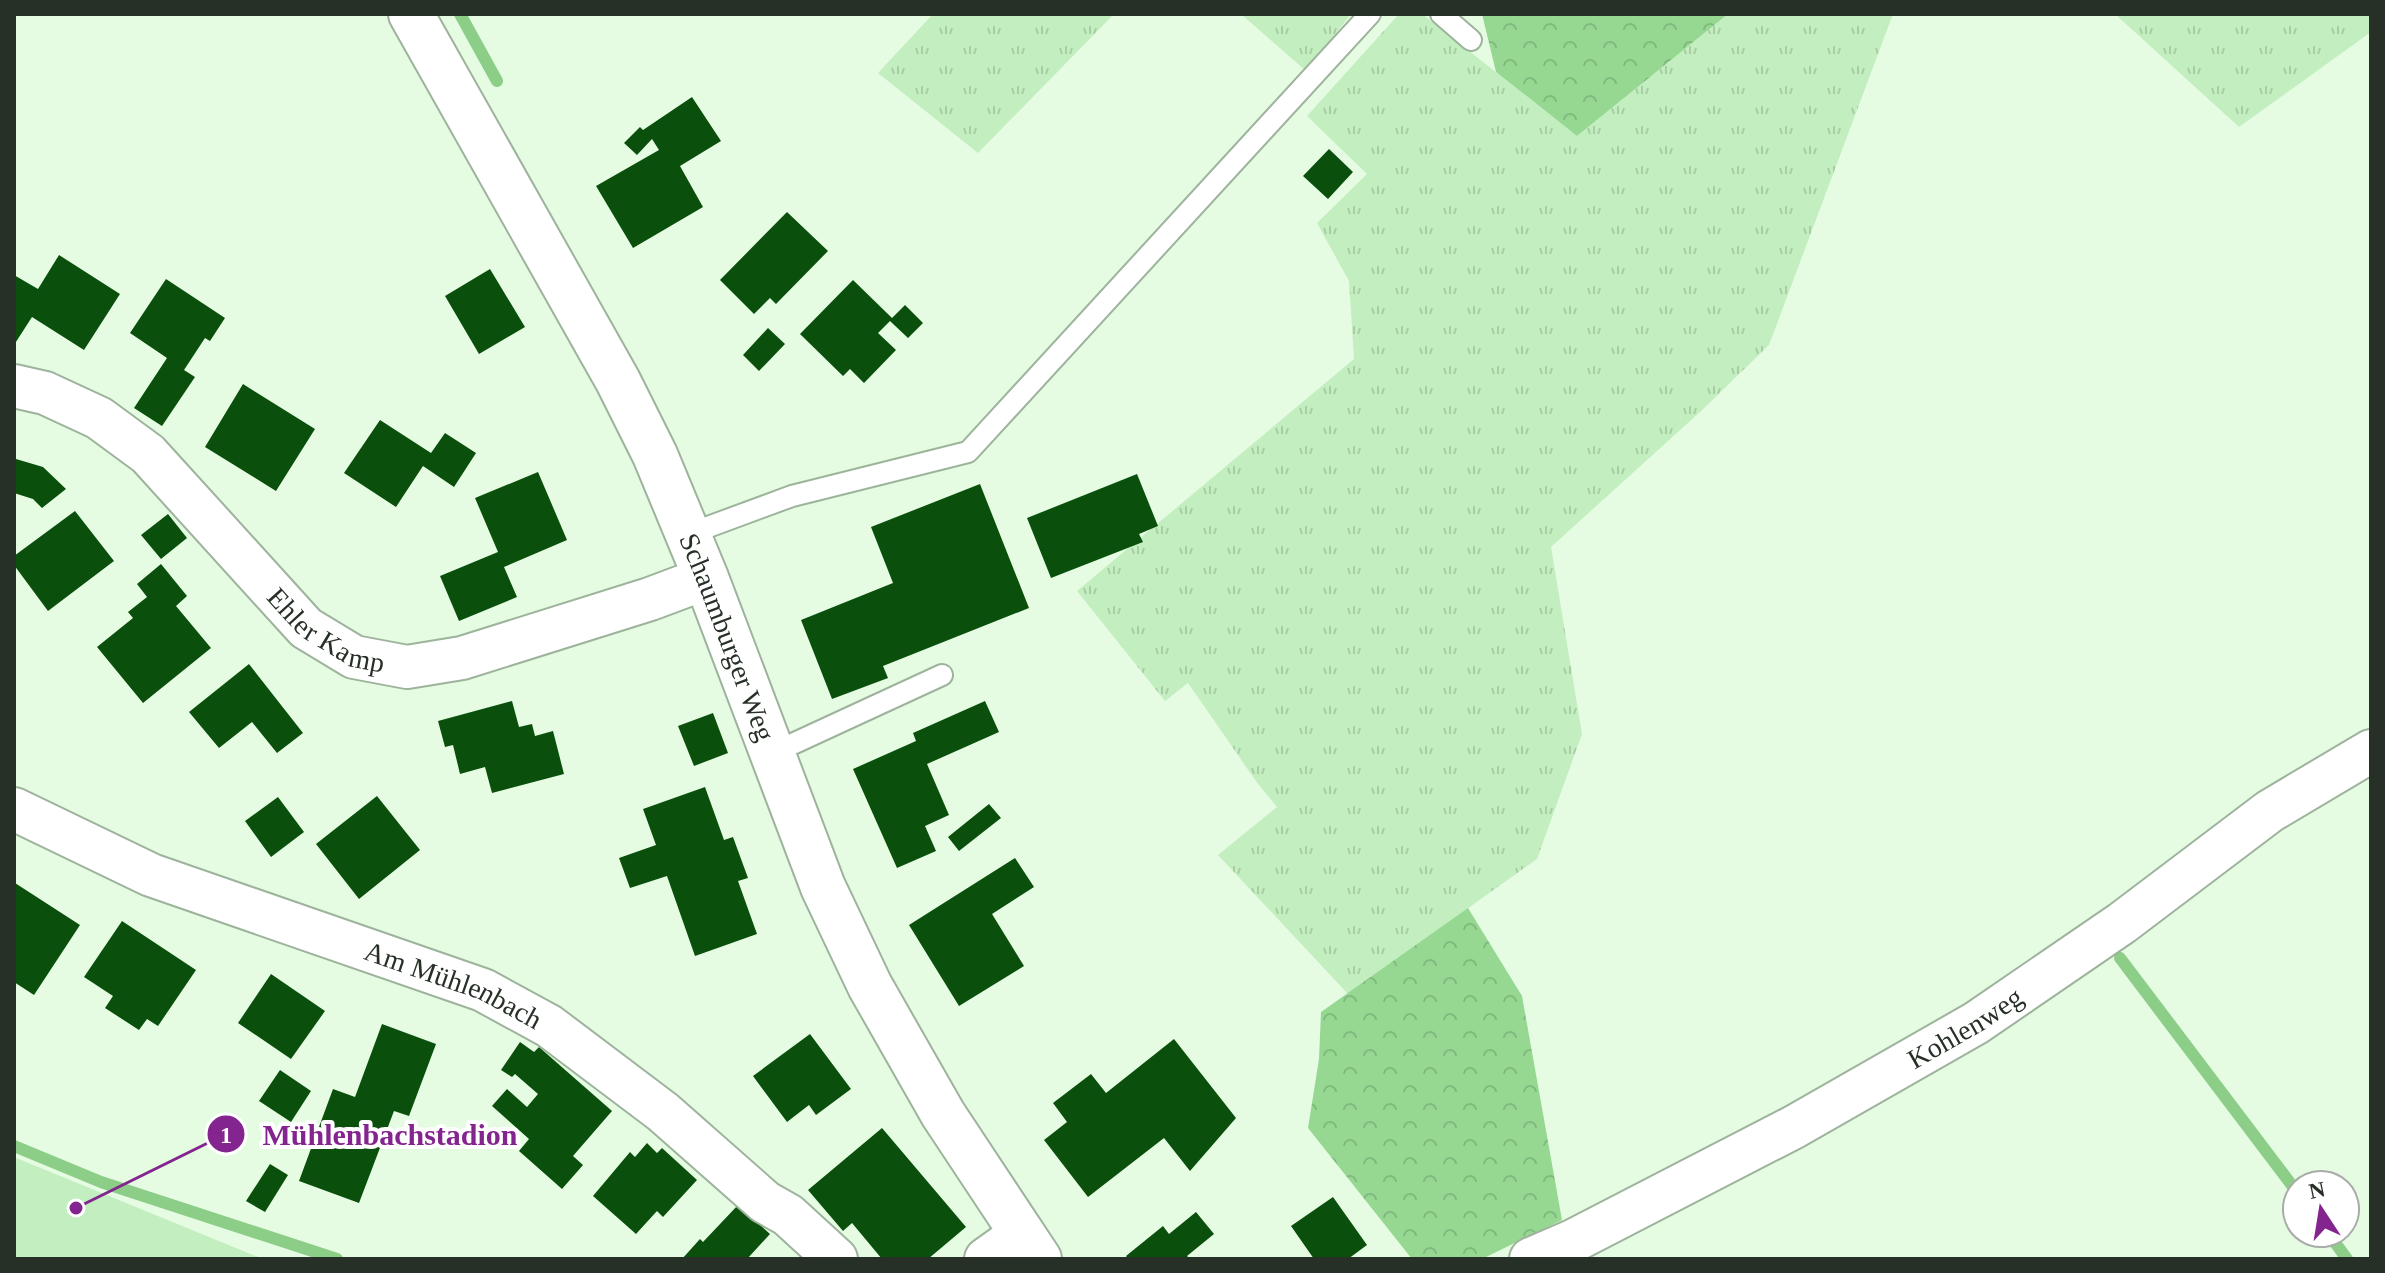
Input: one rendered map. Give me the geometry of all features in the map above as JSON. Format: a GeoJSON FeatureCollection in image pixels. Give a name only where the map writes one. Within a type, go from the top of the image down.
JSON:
{"type":"FeatureCollection","features":[{"type":"Feature","properties":{"kind":"street","name":"Schaumburger Weg"},"geometry":{"type":"LineString","coordinates":[[411,14],[618,381],[655,455],[689,534],[823,887],[870,986],[943,1114],[1030,1246]]}},
{"type":"Feature","properties":{"kind":"street","name":"Ehler Kamp"},"geometry":{"type":"LineString","coordinates":[[14,386],[45,393],[99,418],[148,454],[306,628],[354,657],[407,667],[462,658],[650,599],[706,578]]}},
{"type":"Feature","properties":{"kind":"street","name":"Kohlenweg"},"geometry":{"type":"LineString","coordinates":[[1531,1259],[1575,1240],[1794,1127],[1976,1023],[2122,923],[2270,811],[2371,751]]}},
{"type":"Feature","properties":{"kind":"street","name":"Am Mühlenbach"},"geometry":{"type":"LineString","coordinates":[[14,809],[151,875],[483,990],[549,1026],[663,1112],[765,1202],[788,1215],[836,1259]]}},
{"type":"Feature","properties":{"kind":"street"},"geometry":{"type":"LineString","coordinates":[[986,1259],[1030,1246]]}},
{"type":"Feature","properties":{"kind":"lane"},"geometry":{"type":"LineString","coordinates":[[689,534],[792,496],[968,452],[1370,14]]}},
{"type":"Feature","properties":{"kind":"lane"},"geometry":{"type":"LineString","coordinates":[[1441,14],[1471,40]]}},
{"type":"Feature","properties":{"kind":"lane"},"geometry":{"type":"LineString","coordinates":[[773,753],[942,675]]}},
{"type":"Feature","properties":{"kind":"green space"},"geometry":{"type":"Polygon","coordinates":[[[933,14],[1114,14],[978,153],[878,73],[933,14]]]}},
{"type":"Feature","properties":{"kind":"green space"},"geometry":{"type":"Polygon","coordinates":[[[1241,14],[1351,14],[1306,71],[1241,14]]]}},
{"type":"Feature","properties":{"kind":"green space"},"geometry":{"type":"Polygon","coordinates":[[[1399,14],[1422,14],[1577,136],[1728,14],[1893,14],[1769,345],[1551,547],[1582,734],[1537,859],[1348,994],[1218,855],[1277,807],[1188,683],[1165,701],[1077,591],[1354,359],[1349,281],[1317,223],[1367,174],[1307,116],[1399,14]]]}},
{"type":"Feature","properties":{"kind":"green space"},"geometry":{"type":"Polygon","coordinates":[[[1482,14],[1728,14],[1577,136],[1496,72],[1482,14]]]}},
{"type":"Feature","properties":{"kind":"green space"},"geometry":{"type":"Polygon","coordinates":[[[2115,14],[2371,14],[2371,32],[2239,127],[2115,14]]]}},
{"type":"Feature","properties":{"kind":"green space"},"geometry":{"type":"Polygon","coordinates":[[[1468,908],[1522,996],[1562,1220],[1482,1259],[1412,1259],[1308,1128],[1319,1059],[1321,1012],[1468,908]]]}},
{"type":"Feature","properties":{"kind":"green space"},"geometry":{"type":"Polygon","coordinates":[[[14,1157],[263,1259],[14,1259],[14,1157]]]}},
{"type":"Feature","properties":{"kind":"building"},"geometry":{"type":"Polygon","coordinates":[[[692,97],[721,141],[680,166],[703,207],[633,248],[596,186],[659,150],[652,139],[637,155],[624,143],[640,127],[643,130],[692,97]]]}},
{"type":"Feature","properties":{"kind":"building"},"geometry":{"type":"Polygon","coordinates":[[[1329,149],[1353,172],[1328,199],[1303,176],[1329,149]]]}},
{"type":"Feature","properties":{"kind":"building"},"geometry":{"type":"Polygon","coordinates":[[[787,212],[828,251],[776,304],[770,298],[754,314],[720,280],[787,212]]]}},
{"type":"Feature","properties":{"kind":"building"},"geometry":{"type":"Polygon","coordinates":[[[59,255],[120,294],[84,350],[32,317],[14,345],[14,275],[38,289],[59,255]]]}},
{"type":"Feature","properties":{"kind":"building"},"geometry":{"type":"Polygon","coordinates":[[[490,269],[525,327],[479,354],[445,296],[490,269]]]}},
{"type":"Feature","properties":{"kind":"building"},"geometry":{"type":"Polygon","coordinates":[[[166,279],[225,318],[210,341],[205,338],[184,370],[195,377],[162,426],[134,408],[167,358],[130,333],[166,279]]]}},
{"type":"Feature","properties":{"kind":"building"},"geometry":{"type":"Polygon","coordinates":[[[853,280],[892,318],[905,305],[923,323],[908,338],[890,321],[878,333],[896,350],[864,383],[850,369],[843,376],[800,334],[853,280]]]}},
{"type":"Feature","properties":{"kind":"building"},"geometry":{"type":"Polygon","coordinates":[[[768,328],[785,344],[759,371],[743,355],[768,328]]]}},
{"type":"Feature","properties":{"kind":"building"},"geometry":{"type":"Polygon","coordinates":[[[243,384],[315,429],[276,491],[205,447],[243,384]]]}},
{"type":"Feature","properties":{"kind":"building"},"geometry":{"type":"Polygon","coordinates":[[[380,420],[431,453],[445,433],[476,453],[454,487],[423,466],[396,507],[344,473],[380,420]]]}},
{"type":"Feature","properties":{"kind":"building"},"geometry":{"type":"Polygon","coordinates":[[[16,459],[43,467],[66,489],[42,508],[33,499],[14,493],[16,459]]]}},
{"type":"Feature","properties":{"kind":"building"},"geometry":{"type":"Polygon","coordinates":[[[538,472],[567,540],[504,567],[517,597],[459,621],[440,576],[498,552],[475,498],[538,472]]]}},
{"type":"Feature","properties":{"kind":"building"},"geometry":{"type":"Polygon","coordinates":[[[1137,474],[1158,526],[1139,534],[1143,542],[1051,578],[1027,518],[1137,474]]]}},
{"type":"Feature","properties":{"kind":"building"},"geometry":{"type":"Polygon","coordinates":[[[980,484],[1029,608],[883,666],[888,678],[832,699],[801,620],[893,583],[871,527],[980,484]]]}},
{"type":"Feature","properties":{"kind":"building"},"geometry":{"type":"Polygon","coordinates":[[[75,511],[114,561],[48,611],[14,565],[14,556],[75,511]]]}},
{"type":"Feature","properties":{"kind":"building"},"geometry":{"type":"Polygon","coordinates":[[[168,514],[187,538],[161,559],[141,535],[168,514]]]}},
{"type":"Feature","properties":{"kind":"building"},"geometry":{"type":"Polygon","coordinates":[[[161,564],[187,596],[176,606],[211,648],[143,703],[97,647],[133,618],[128,612],[147,597],[137,584],[161,564]]]}},
{"type":"Feature","properties":{"kind":"building"},"geometry":{"type":"Polygon","coordinates":[[[249,664],[303,733],[277,753],[252,722],[219,748],[189,712],[249,664]]]}},
{"type":"Feature","properties":{"kind":"building"},"geometry":{"type":"Polygon","coordinates":[[[512,701],[519,727],[532,724],[535,736],[553,731],[564,774],[492,793],[485,767],[460,774],[453,745],[445,747],[438,721],[512,701]]]}},
{"type":"Feature","properties":{"kind":"building"},"geometry":{"type":"Polygon","coordinates":[[[985,701],[999,732],[927,764],[949,815],[925,826],[936,851],[897,868],[853,769],[916,741],[913,733],[985,701]]]}},
{"type":"Feature","properties":{"kind":"building"},"geometry":{"type":"Polygon","coordinates":[[[713,713],[728,753],[694,766],[678,726],[713,713]]]}},
{"type":"Feature","properties":{"kind":"building"},"geometry":{"type":"Polygon","coordinates":[[[705,787],[724,840],[733,837],[748,878],[738,881],[757,934],[695,956],[667,876],[630,888],[619,858],[656,845],[643,809],[705,787]]]}},
{"type":"Feature","properties":{"kind":"building"},"geometry":{"type":"Polygon","coordinates":[[[377,796],[420,850],[359,899],[316,844],[377,796]]]}},
{"type":"Feature","properties":{"kind":"building"},"geometry":{"type":"Polygon","coordinates":[[[278,797],[304,832],[271,857],[245,821],[278,797]]]}},
{"type":"Feature","properties":{"kind":"building"},"geometry":{"type":"Polygon","coordinates":[[[989,804],[1001,818],[959,851],[948,837],[989,804]]]}},
{"type":"Feature","properties":{"kind":"building"},"geometry":{"type":"Polygon","coordinates":[[[1015,858],[1034,887],[992,914],[1024,966],[959,1006],[909,925],[1015,858]]]}},
{"type":"Feature","properties":{"kind":"building"},"geometry":{"type":"Polygon","coordinates":[[[15,883],[80,925],[34,995],[14,982],[15,883]]]}},
{"type":"Feature","properties":{"kind":"building"},"geometry":{"type":"Polygon","coordinates":[[[122,921],[196,970],[158,1026],[147,1019],[139,1030],[105,1008],[113,996],[84,977],[122,921]]]}},
{"type":"Feature","properties":{"kind":"building"},"geometry":{"type":"Polygon","coordinates":[[[271,974],[325,1011],[291,1059],[238,1023],[271,974]]]}},
{"type":"Feature","properties":{"kind":"building"},"geometry":{"type":"Polygon","coordinates":[[[382,1024],[436,1044],[409,1116],[394,1111],[359,1203],[299,1181],[333,1089],[355,1097],[382,1024]]]}},
{"type":"Feature","properties":{"kind":"building"},"geometry":{"type":"Polygon","coordinates":[[[810,1034],[851,1089],[816,1115],[809,1105],[787,1122],[753,1076],[810,1034]]]}},
{"type":"Feature","properties":{"kind":"building"},"geometry":{"type":"Polygon","coordinates":[[[1174,1039],[1236,1118],[1190,1171],[1164,1138],[1088,1197],[1044,1140],[1067,1122],[1053,1103],[1091,1074],[1106,1093],[1174,1039]]]}},
{"type":"Feature","properties":{"kind":"building"},"geometry":{"type":"Polygon","coordinates":[[[520,1042],[534,1052],[539,1047],[612,1111],[573,1156],[583,1165],[562,1189],[519,1151],[529,1139],[492,1106],[507,1089],[527,1107],[538,1094],[515,1074],[512,1077],[501,1070],[520,1042]]]}},
{"type":"Feature","properties":{"kind":"building"},"geometry":{"type":"Polygon","coordinates":[[[280,1070],[311,1091],[291,1122],[259,1101],[280,1070]]]}},
{"type":"Feature","properties":{"kind":"building"},"geometry":{"type":"Polygon","coordinates":[[[882,1128],[966,1227],[928,1259],[882,1259],[852,1223],[843,1231],[808,1190],[882,1128]]]}},
{"type":"Feature","properties":{"kind":"building"},"geometry":{"type":"Polygon","coordinates":[[[647,1143],[657,1153],[662,1148],[697,1180],[663,1217],[657,1211],[636,1234],[593,1196],[630,1152],[635,1157],[647,1143]]]}},
{"type":"Feature","properties":{"kind":"building"},"geometry":{"type":"Polygon","coordinates":[[[270,1164],[288,1175],[265,1212],[246,1201],[270,1164]]]}},
{"type":"Feature","properties":{"kind":"building"},"geometry":{"type":"Polygon","coordinates":[[[1333,1197],[1367,1245],[1348,1259],[1314,1259],[1291,1226],[1333,1197]]]}},
{"type":"Feature","properties":{"kind":"building"},"geometry":{"type":"Polygon","coordinates":[[[738,1205],[770,1234],[747,1259],[682,1259],[700,1239],[703,1242],[738,1205]]]}},
{"type":"Feature","properties":{"kind":"building"},"geometry":{"type":"Polygon","coordinates":[[[1196,1212],[1214,1234],[1187,1256],[1190,1259],[1128,1259],[1126,1256],[1163,1226],[1169,1234],[1196,1212]]]}},
{"type":"Feature","properties":{"kind":"waterway"},"geometry":{"type":"LineString","coordinates":[[460,14],[497,81]]}},
{"type":"Feature","properties":{"kind":"waterway"},"geometry":{"type":"LineString","coordinates":[[2120,958],[2281,1171]]}},
{"type":"Feature","properties":{"kind":"waterway"},"geometry":{"type":"LineString","coordinates":[[14,1146],[101,1182],[337,1259]]}},
{"type":"Feature","properties":{"kind":"waterway"},"geometry":{"type":"LineString","coordinates":[[2340,1249],[2347,1259]]}},
{"type":"Feature","properties":{"kind":"place","name":"Mühlenbachstadion"},"geometry":{"type":"Point","coordinates":[76,1208]}}]}
